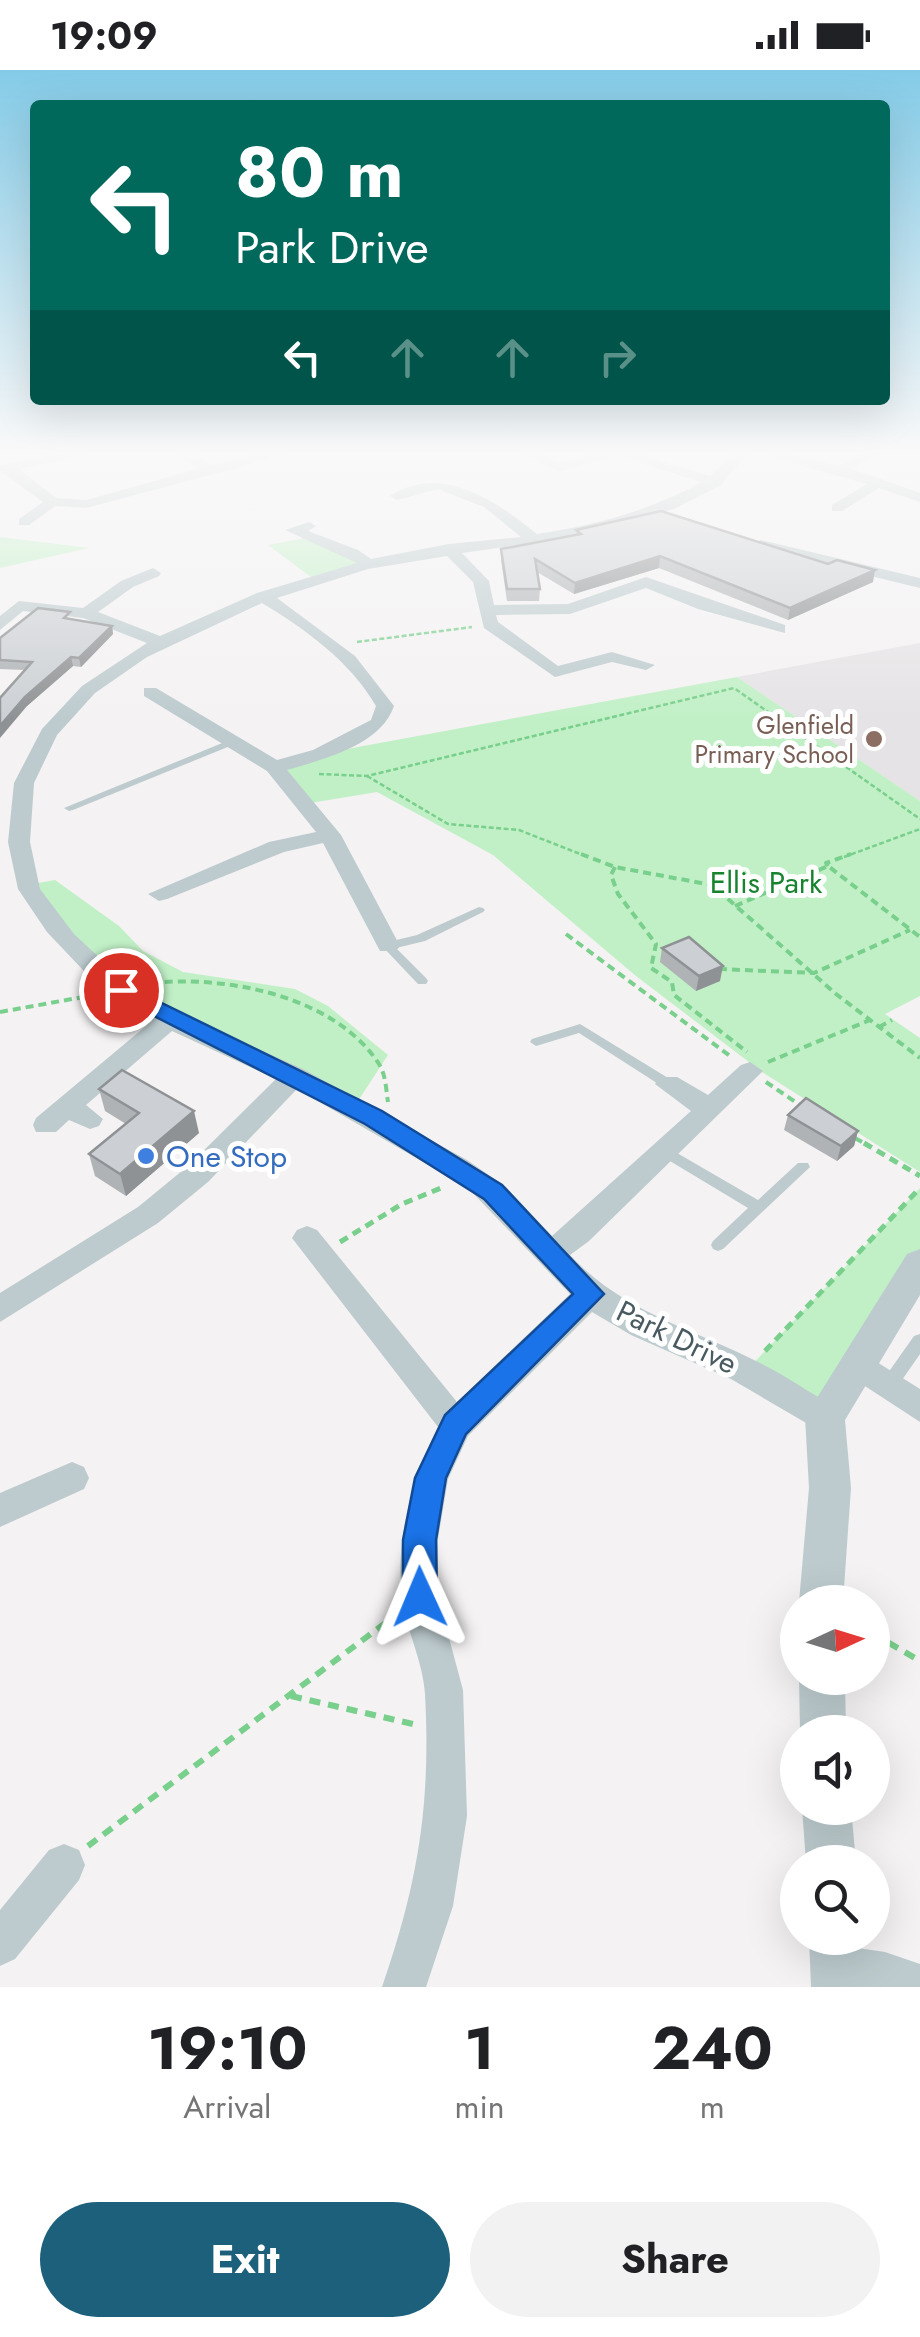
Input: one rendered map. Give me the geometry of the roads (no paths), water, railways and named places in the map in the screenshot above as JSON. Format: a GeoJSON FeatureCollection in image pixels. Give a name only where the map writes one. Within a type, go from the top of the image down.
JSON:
{"type":"FeatureCollection","features":[{"type":"Feature","properties":{"kind":"street"},"geometry":{"type":"LineString","coordinates":[[320,540],[353,553],[369,565]]}},
{"type":"Feature","properties":{"kind":"street"},"geometry":{"type":"LineString","coordinates":[[7,794],[59,710],[111,667],[158,640],[263,596],[369,565],[507,540]]}},
{"type":"Feature","properties":{"kind":"street"},"geometry":{"type":"LineString","coordinates":[[749,540],[920,583]]}},
{"type":"Feature","properties":{"kind":"street"},"geometry":{"type":"LineString","coordinates":[[449,549],[481,581],[489,617],[555,672],[612,657],[646,665]]}},
{"type":"Feature","properties":{"kind":"street"},"geometry":{"type":"LineString","coordinates":[[86,613],[117,590],[154,574]]}},
{"type":"Feature","properties":{"kind":"street"},"geometry":{"type":"LineString","coordinates":[[489,617],[570,609],[646,582],[779,630]]}},
{"type":"Feature","properties":{"kind":"street"},"geometry":{"type":"LineString","coordinates":[[263,596],[333,648],[378,691],[385,706],[378,723],[320,754],[276,770]]}},
{"type":"Feature","properties":{"kind":"street"},"geometry":{"type":"LineString","coordinates":[[0,625],[14,606],[86,613],[158,640]]}},
{"type":"Feature","properties":{"kind":"street"},"geometry":{"type":"LineString","coordinates":[[150,692],[276,770],[330,835],[388,946]]}},
{"type":"Feature","properties":{"kind":"street","name":"Park Drive"},"geometry":{"type":"LineString","coordinates":[[7,794],[27,886],[64,937],[121,990],[394,1130],[493,1192],[590,1294],[640,1323],[746,1371],[825,1417]]}},
{"type":"Feature","properties":{"kind":"street"},"geometry":{"type":"LineString","coordinates":[[159,894],[277,846],[330,835]]}},
{"type":"Feature","properties":{"kind":"street"},"geometry":{"type":"LineString","coordinates":[[46,1125],[79,1112],[171,1018]]}},
{"type":"Feature","properties":{"kind":"street"},"geometry":{"type":"LineString","coordinates":[[551,1253],[579,1234],[708,1108],[756,1068]]}},
{"type":"Feature","properties":{"kind":"street"},"geometry":{"type":"LineString","coordinates":[[0,1309],[148,1215],[198,1174],[294,1076]]}},
{"type":"Feature","properties":{"kind":"street"},"geometry":{"type":"LineString","coordinates":[[668,1084],[708,1108]]}},
{"type":"Feature","properties":{"kind":"street"},"geometry":{"type":"LineString","coordinates":[[314,1246],[456,1424]]}},
{"type":"Feature","properties":{"kind":"street"},"geometry":{"type":"LineString","coordinates":[[822,1585],[830,1488],[825,1417],[920,1264]]}},
{"type":"Feature","properties":{"kind":"street"},"geometry":{"type":"LineString","coordinates":[[404,1987],[431,1906],[446,1816],[444,1690],[420,1597],[420,1540],[431,1478],[456,1424],[590,1294]]}},
{"type":"Feature","properties":{"kind":"street"},"geometry":{"type":"LineString","coordinates":[[856,1363],[920,1406]]}},
{"type":"Feature","properties":{"kind":"street"},"geometry":{"type":"LineString","coordinates":[[0,1510],[72,1478]]}},
{"type":"Feature","properties":{"kind":"street"},"geometry":{"type":"LineString","coordinates":[[0,1944],[64,1864]]}},
{"type":"Feature","properties":{"kind":"street"},"geometry":{"type":"LineString","coordinates":[[837,1964],[920,1986]]}},
{"type":"Feature","properties":{"kind":"lane"},"geometry":{"type":"LineString","coordinates":[[70,808],[232,742]]}},
{"type":"Feature","properties":{"kind":"lane"},"geometry":{"type":"LineString","coordinates":[[388,946],[421,938],[479,910]]}},
{"type":"Feature","properties":{"kind":"lane"},"geometry":{"type":"LineString","coordinates":[[388,946],[422,981]]}},
{"type":"Feature","properties":{"kind":"lane"},"geometry":{"type":"LineString","coordinates":[[536,1042],[580,1028],[668,1084]]}},
{"type":"Feature","properties":{"kind":"lane"},"geometry":{"type":"LineString","coordinates":[[665,1151],[756,1206]]}},
{"type":"Feature","properties":{"kind":"lane"},"geometry":{"type":"LineString","coordinates":[[718,1246],[756,1206],[803,1167]]}},
{"type":"Feature","properties":{"kind":"lane"},"geometry":{"type":"LineString","coordinates":[[887,1387],[920,1340]]}},
{"type":"Feature","properties":{"kind":"place","name":"Glenfield Primary School"},"geometry":{"type":"Point","coordinates":[874,739]}},
{"type":"Feature","properties":{"kind":"place","name":"One Stop"},"geometry":{"type":"Point","coordinates":[146,1156]}},
{"type":"Feature","properties":{"kind":"park label","name":"Ellis Park"},"geometry":{"type":"Point","coordinates":[766,882]}}]}
